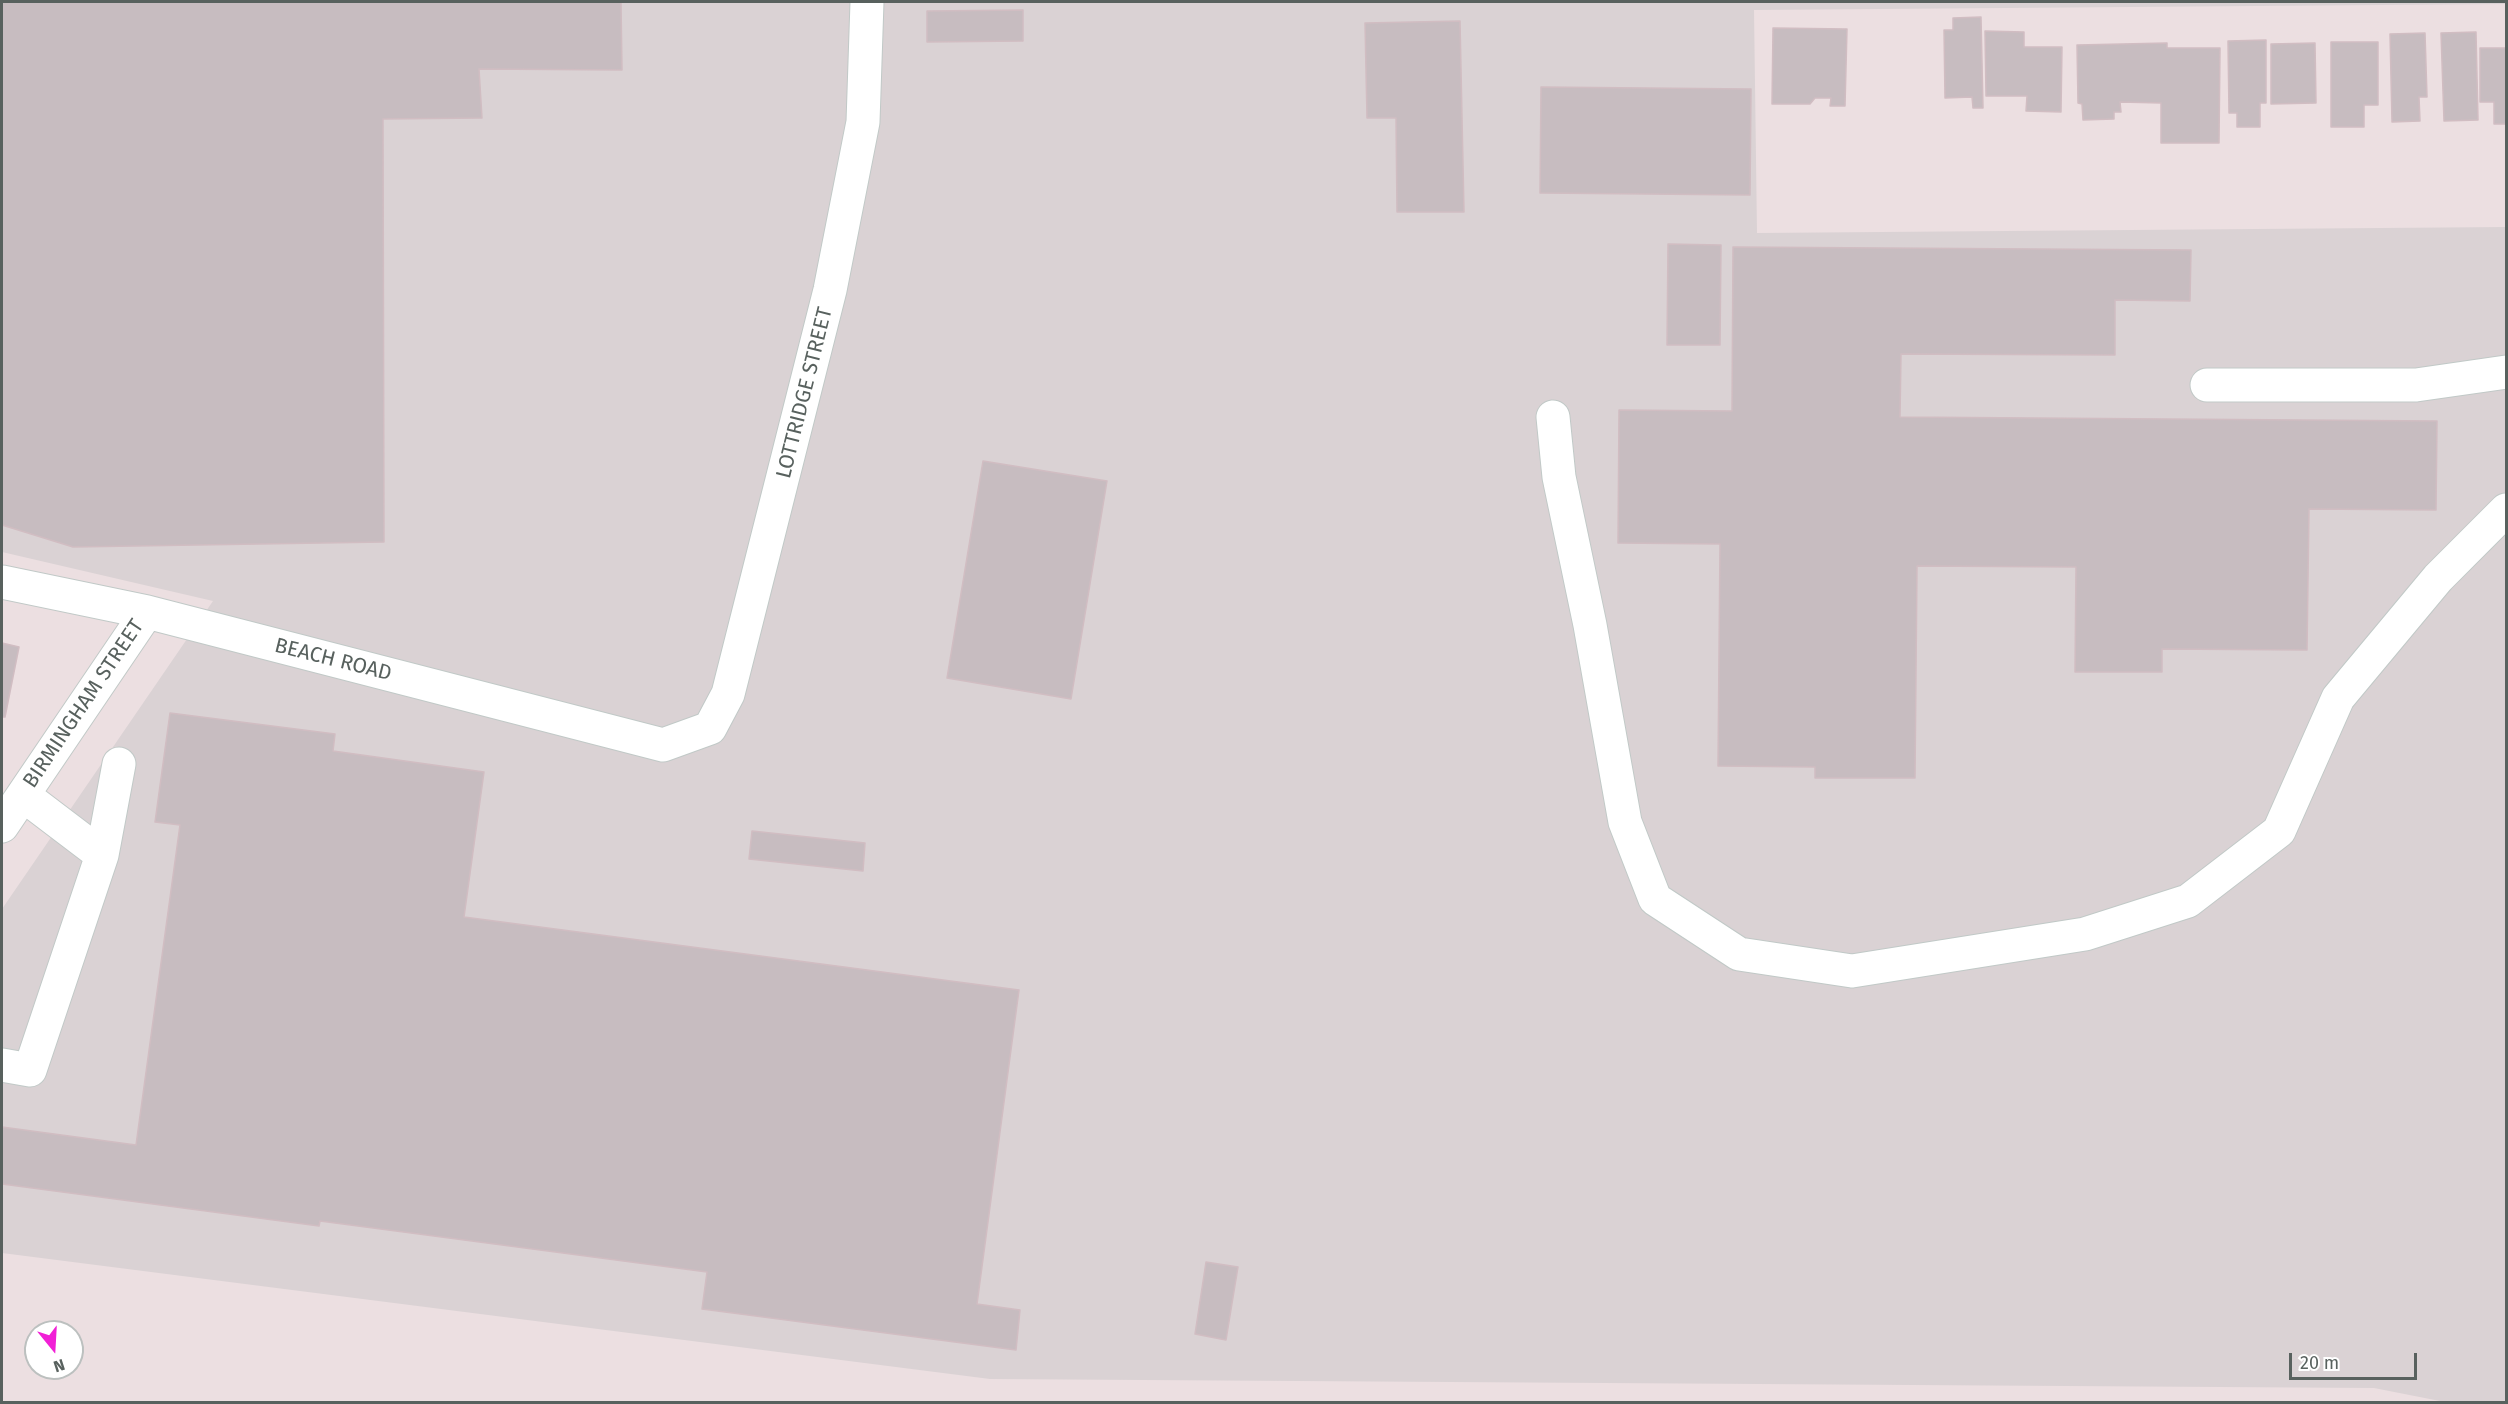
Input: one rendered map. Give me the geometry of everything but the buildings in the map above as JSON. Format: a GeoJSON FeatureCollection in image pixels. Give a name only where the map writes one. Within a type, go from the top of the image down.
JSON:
{"type":"FeatureCollection","features":[{"type":"Feature","properties":{"kind":"street","name":"LOTTRIDGE STREET"},"geometry":{"type":"LineString","coordinates":[[663,745],[710,728],[728,694],[830,290],[863,122],[867,2]]}},
{"type":"Feature","properties":{"kind":"street"},"geometry":{"type":"LineString","coordinates":[[2207,385],[2415,386],[2506,372]]}},
{"type":"Feature","properties":{"kind":"street"},"geometry":{"type":"LineString","coordinates":[[1553,417],[1559,477],[1590,625],[1625,822],[1655,899],[1739,954],[1852,971],[2085,934],[2188,901],[2279,831],[2338,698],[2438,578],[2506,510]]}},
{"type":"Feature","properties":{"kind":"street","name":"BEACH ROAD"},"geometry":{"type":"LineString","coordinates":[[2,582],[147,612],[663,745]]}},
{"type":"Feature","properties":{"kind":"street","name":"BIRMINGHAM STREET"},"geometry":{"type":"LineString","coordinates":[[2,826],[147,612]]}},
{"type":"Feature","properties":{"kind":"street"},"geometry":{"type":"LineString","coordinates":[[2,1065],[30,1070],[102,855],[119,764]]}},
{"type":"Feature","properties":{"kind":"street"},"geometry":{"type":"LineString","coordinates":[[22,795],[102,855]]}},
{"type":"Feature","properties":{"kind":"shaded area"},"geometry":{"type":"Polygon","coordinates":[[[2,2],[2506,2],[2506,4],[1754,10],[1757,233],[2506,227],[2506,1402],[2445,1402],[2374,1388],[990,1379],[2,1253],[2,909],[213,601],[2,552],[2,2]]]}}]}
